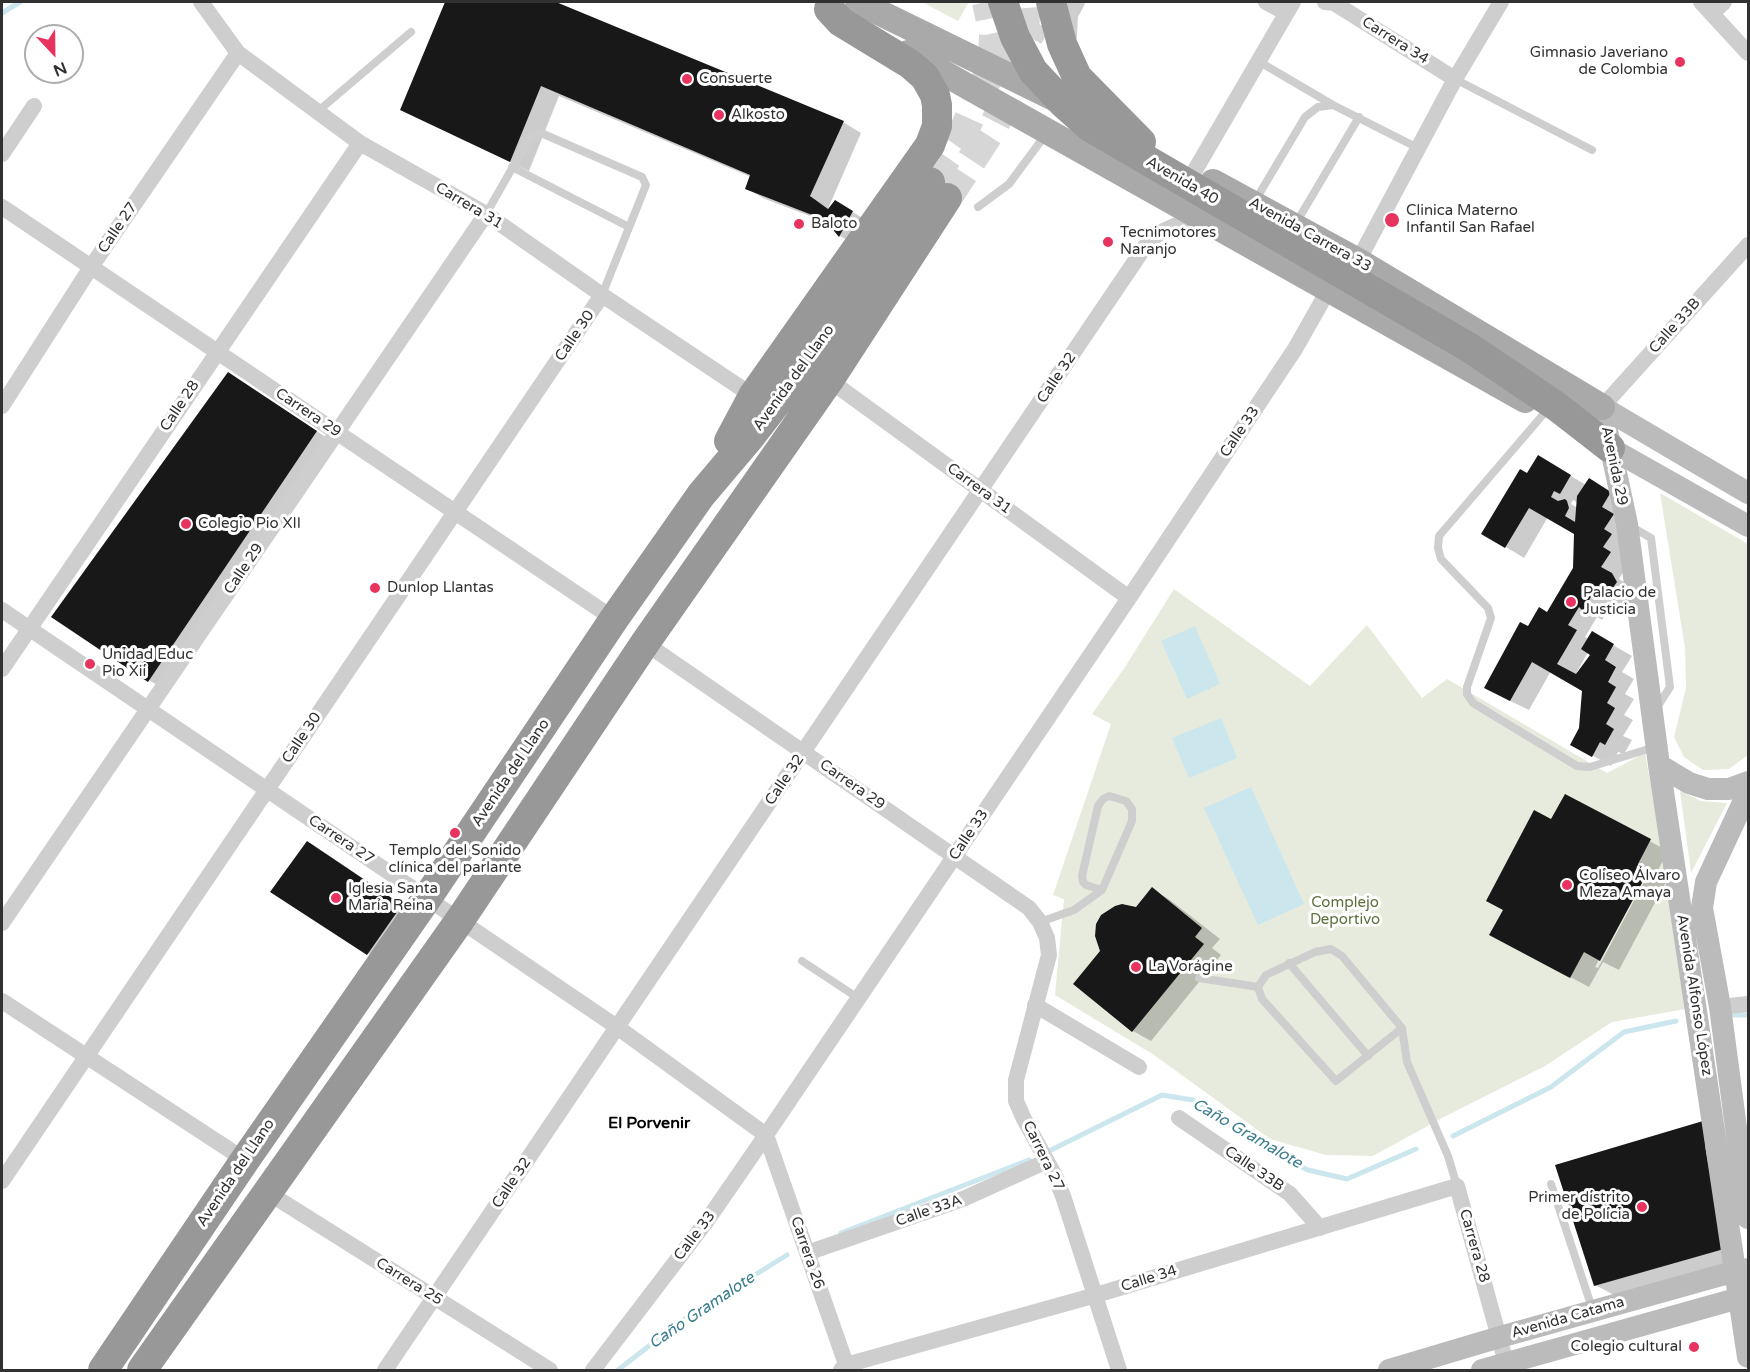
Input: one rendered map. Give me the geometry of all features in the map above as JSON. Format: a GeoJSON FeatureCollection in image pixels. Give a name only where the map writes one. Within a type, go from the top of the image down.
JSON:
{"type":"FeatureCollection","features":[{"type":"Feature","properties":{"kind":"highway","name":"Avenida 40"},"geometry":{"type":"LineString","coordinates":[[1004,2],[1015,37],[1034,71],[1090,128],[1470,348],[1556,406],[1610,448]]}},
{"type":"Feature","properties":{"kind":"highway"},"geometry":{"type":"LineString","coordinates":[[1051,2],[1062,44],[1077,76],[1141,142]]}},
{"type":"Feature","properties":{"kind":"highway"},"geometry":{"type":"LineString","coordinates":[[701,495],[753,396],[930,145],[937,126],[935,95],[925,77],[910,64],[841,22],[823,5]]}},
{"type":"Feature","properties":{"kind":"highway","name":"Avenida del Llano"},"geometry":{"type":"LineString","coordinates":[[104,1371],[245,1160],[428,898],[614,619],[701,495],[750,437],[938,190],[829,380],[645,643],[460,920],[142,1371]]}},
{"type":"Feature","properties":{"kind":"main road","name":"Avenida Carrera 33"},"geometry":{"type":"LineString","coordinates":[[858,2],[1141,142],[1358,261],[1602,407]]}},
{"type":"Feature","properties":{"kind":"main road"},"geometry":{"type":"LineString","coordinates":[[823,5],[1547,410],[1610,448]]}},
{"type":"Feature","properties":{"kind":"street","name":"Carrera 31"},"geometry":{"type":"LineString","coordinates":[[201,2],[238,52],[360,143],[486,214],[753,396]]}},
{"type":"Feature","properties":{"kind":"street"},"geometry":{"type":"LineString","coordinates":[[1068,61],[1070,15],[1077,2]]}},
{"type":"Feature","properties":{"kind":"street"},"geometry":{"type":"LineString","coordinates":[[1194,172],[1290,7],[1266,2]]}},
{"type":"Feature","properties":{"kind":"street","name":"Carrera 34"},"geometry":{"type":"LineString","coordinates":[[1331,2],[1455,79]]}},
{"type":"Feature","properties":{"kind":"street"},"geometry":{"type":"LineString","coordinates":[[1358,261],[1455,79],[1500,2]]}},
{"type":"Feature","properties":{"kind":"street"},"geometry":{"type":"LineString","coordinates":[[1713,5],[1749,52]]}},
{"type":"Feature","properties":{"kind":"street","name":"Calle 27"},"geometry":{"type":"LineString","coordinates":[[2,406],[91,267],[238,52]]}},
{"type":"Feature","properties":{"kind":"street"},"geometry":{"type":"LineString","coordinates":[[2,154],[34,106]]}},
{"type":"Feature","properties":{"kind":"street","name":"Calle 28"},"geometry":{"type":"LineString","coordinates":[[2,669],[360,143]]}},
{"type":"Feature","properties":{"kind":"street","name":"Carrera 29"},"geometry":{"type":"LineString","coordinates":[[2,207],[614,619]]}},
{"type":"Feature","properties":{"kind":"street","name":"Calle 29"},"geometry":{"type":"LineString","coordinates":[[2,923],[486,214]]}},
{"type":"Feature","properties":{"kind":"street","name":"Calle 32"},"geometry":{"type":"LineString","coordinates":[[385,1371],[1149,242],[1161,232],[1181,223],[1206,219]]}},
{"type":"Feature","properties":{"kind":"street","name":"Calle 33B"},"geometry":{"type":"LineString","coordinates":[[1602,407],[1749,245]]}},
{"type":"Feature","properties":{"kind":"street","name":"Calle 33"},"geometry":{"type":"LineString","coordinates":[[593,1371],[706,1222],[766,1135],[1295,349],[1329,289]]}},
{"type":"Feature","properties":{"kind":"street","name":"Calle 30"},"geometry":{"type":"LineString","coordinates":[[2,1181],[602,295]]}},
{"type":"Feature","properties":{"kind":"street","name":"Carrera 31"},"geometry":{"type":"LineString","coordinates":[[829,380],[1129,598]]}},
{"type":"Feature","properties":{"kind":"street","name":"Avenida 29"},"geometry":{"type":"LineString","coordinates":[[1602,407],[1627,524]]}},
{"type":"Feature","properties":{"kind":"street","name":"Avenida Carrera 33"},"geometry":{"type":"LineString","coordinates":[[1602,407],[1749,494]]}},
{"type":"Feature","properties":{"kind":"street"},"geometry":{"type":"LineString","coordinates":[[1610,448],[1749,526]]}},
{"type":"Feature","properties":{"kind":"street","name":"Avenida Alfonso López"},"geometry":{"type":"LineString","coordinates":[[1627,524],[1658,755],[1742,1270],[1749,1357]]}},
{"type":"Feature","properties":{"kind":"street","name":"Carrera 27"},"geometry":{"type":"LineString","coordinates":[[2,610],[617,1027],[766,1135]]}},
{"type":"Feature","properties":{"kind":"street","name":"Carrera 29"},"geometry":{"type":"LineString","coordinates":[[645,643],[1029,908],[1040,922],[1047,938]]}},
{"type":"Feature","properties":{"kind":"street"},"geometry":{"type":"LineString","coordinates":[[1658,755],[1689,783],[1708,789],[1729,789],[1749,782]]}},
{"type":"Feature","properties":{"kind":"street","name":"Avenida Alfonso López"},"geometry":{"type":"LineString","coordinates":[[1746,802],[1706,882],[1702,908],[1720,1007],[1749,1218]]}},
{"type":"Feature","properties":{"kind":"street","name":"Carrera 27"},"geometry":{"type":"LineString","coordinates":[[1047,938],[1049,955],[1016,1080],[1016,1101],[1063,1196],[1119,1371]]}},
{"type":"Feature","properties":{"kind":"street"},"geometry":{"type":"LineString","coordinates":[[2,1000],[245,1160]]}},
{"type":"Feature","properties":{"kind":"street"},"geometry":{"type":"LineString","coordinates":[[1720,1007],[1749,1004]]}},
{"type":"Feature","properties":{"kind":"street"},"geometry":{"type":"LineString","coordinates":[[1035,1005],[1139,1067]]}},
{"type":"Feature","properties":{"kind":"street","name":"Calle 33B"},"geometry":{"type":"LineString","coordinates":[[1179,1118],[1290,1194],[1320,1228]]}},
{"type":"Feature","properties":{"kind":"street","name":"Carrera 26"},"geometry":{"type":"LineString","coordinates":[[766,1135],[845,1369]]}},
{"type":"Feature","properties":{"kind":"street","name":"Calle 33A"},"geometry":{"type":"LineString","coordinates":[[807,1253],[963,1199],[1047,1161]]}},
{"type":"Feature","properties":{"kind":"street","name":"Calle 34"},"geometry":{"type":"LineString","coordinates":[[845,1369],[1457,1186]]}},
{"type":"Feature","properties":{"kind":"street","name":"Carrera 28"},"geometry":{"type":"LineString","coordinates":[[1457,1186],[1508,1367]]}},
{"type":"Feature","properties":{"kind":"street","name":"Carrera 25"},"geometry":{"type":"LineString","coordinates":[[267,1192],[550,1371]]}},
{"type":"Feature","properties":{"kind":"street","name":"Avenida Catama"},"geometry":{"type":"LineString","coordinates":[[1389,1371],[1500,1337],[1742,1270]]}},
{"type":"Feature","properties":{"kind":"street","name":"Avenida Catama"},"geometry":{"type":"LineString","coordinates":[[1482,1371],[1508,1367],[1744,1297]]}},
{"type":"Feature","properties":{"kind":"lane"},"geometry":{"type":"LineString","coordinates":[[317,112],[411,32]]}},
{"type":"Feature","properties":{"kind":"lane"},"geometry":{"type":"LineString","coordinates":[[1258,62],[1333,105],[1418,148]]}},
{"type":"Feature","properties":{"kind":"lane"},"geometry":{"type":"LineString","coordinates":[[1455,79],[1592,150]]}},
{"type":"Feature","properties":{"kind":"lane"},"geometry":{"type":"LineString","coordinates":[[1253,204],[1305,117],[1318,107],[1333,105]]}},
{"type":"Feature","properties":{"kind":"lane"},"geometry":{"type":"LineString","coordinates":[[1295,226],[1359,117]]}},
{"type":"Feature","properties":{"kind":"lane"},"geometry":{"type":"LineString","coordinates":[[978,207],[1009,184],[1048,131]]}},
{"type":"Feature","properties":{"kind":"lane"},"geometry":{"type":"LineString","coordinates":[[486,214],[530,137],[541,133],[642,177],[646,185],[602,295]]}},
{"type":"Feature","properties":{"kind":"lane"},"geometry":{"type":"LineString","coordinates":[[512,167],[629,227]]}},
{"type":"Feature","properties":{"kind":"lane"},"geometry":{"type":"LineString","coordinates":[[1547,410],[1439,536],[1438,548],[1441,559],[1488,608],[1491,618],[1467,687],[1467,694],[1473,704],[1577,766],[1590,767],[1658,755]]}},
{"type":"Feature","properties":{"kind":"lane"},"geometry":{"type":"LineString","coordinates":[[1040,922],[1074,910],[1102,890],[1132,821],[1132,809],[1126,801],[1109,796],[1103,799],[1098,806],[1082,876],[1086,885],[1102,890]]}},
{"type":"Feature","properties":{"kind":"lane"},"geometry":{"type":"LineString","coordinates":[[1331,949],[1342,956],[1402,1028],[1336,1081],[1262,999],[1258,987],[1266,975],[1289,963],[1315,952],[1331,949]]}},
{"type":"Feature","properties":{"kind":"lane"},"geometry":{"type":"LineString","coordinates":[[802,961],[858,998]]}},
{"type":"Feature","properties":{"kind":"lane"},"geometry":{"type":"LineString","coordinates":[[1289,963],[1368,1056]]}},
{"type":"Feature","properties":{"kind":"lane"},"geometry":{"type":"LineString","coordinates":[[1198,978],[1258,987]]}},
{"type":"Feature","properties":{"kind":"lane","name":"Carrera 28"},"geometry":{"type":"LineString","coordinates":[[1402,1028],[1407,1062],[1448,1156],[1457,1186]]}},
{"type":"Feature","properties":{"kind":"lane"},"geometry":{"type":"LineString","coordinates":[[1551,1184],[1594,1311]]}},
{"type":"Feature","properties":{"kind":"green space"},"geometry":{"type":"Polygon","coordinates":[[[922,2],[969,2],[958,21],[922,2]]]}},
{"type":"Feature","properties":{"kind":"green space"},"geometry":{"type":"Polygon","coordinates":[[[1660,493],[1748,544],[1748,755],[1729,769],[1703,770],[1684,757],[1674,737],[1686,688],[1685,648],[1660,493]]]}},
{"type":"Feature","properties":{"kind":"green space","name":"Complejo Deportivo"},"geometry":{"type":"Polygon","coordinates":[[[1174,589],[1310,686],[1367,625],[1422,698],[1447,679],[1607,773],[1645,753],[1691,1008],[1612,1022],[1545,1066],[1373,1156],[1326,1155],[1270,1139],[1154,1055],[1055,995],[1064,899],[1053,895],[1111,724],[1092,714],[1125,667],[1174,589]]]}},
{"type":"Feature","properties":{"kind":"green space"},"geometry":{"type":"Polygon","coordinates":[[[1680,791],[1701,801],[1727,803],[1691,873],[1680,791]]]}},
{"type":"Feature","properties":{"kind":"water"},"geometry":{"type":"Polygon","coordinates":[[[1195,626],[1220,684],[1187,699],[1161,641],[1195,626]]]}},
{"type":"Feature","properties":{"kind":"water"},"geometry":{"type":"Polygon","coordinates":[[[1221,718],[1237,758],[1189,778],[1172,738],[1221,718]]]}},
{"type":"Feature","properties":{"kind":"water"},"geometry":{"type":"Polygon","coordinates":[[[1251,787],[1304,904],[1258,925],[1204,808],[1251,787]]]}},
{"type":"Feature","properties":{"kind":"building","name":"Alkosto"},"geometry":{"type":"Polygon","coordinates":[[[445,2],[556,2],[844,121],[810,196],[828,209],[835,200],[853,211],[839,237],[825,220],[745,189],[750,175],[541,86],[510,162],[400,110],[445,2]]]}},
{"type":"Feature","properties":{"kind":"building","name":"Colegio Pio XII"},"geometry":{"type":"Polygon","coordinates":[[[228,372],[317,431],[148,682],[51,617],[228,372]]]}},
{"type":"Feature","properties":{"kind":"building","name":"Palacio de Justicia"},"geometry":{"type":"Polygon","coordinates":[[[1538,455],[1571,475],[1560,494],[1554,491],[1551,497],[1558,501],[1565,499],[1567,501],[1569,508],[1565,516],[1575,522],[1577,496],[1589,478],[1611,492],[1602,507],[1614,514],[1604,529],[1612,534],[1603,547],[1611,552],[1601,567],[1612,573],[1617,582],[1610,592],[1602,596],[1594,591],[1583,611],[1579,607],[1568,625],[1577,630],[1557,664],[1576,674],[1590,655],[1581,649],[1592,631],[1614,644],[1605,660],[1616,667],[1608,682],[1616,687],[1607,703],[1615,708],[1606,724],[1614,729],[1605,745],[1600,742],[1592,757],[1570,745],[1579,728],[1582,691],[1532,662],[1510,701],[1484,688],[1520,622],[1528,626],[1539,607],[1547,612],[1573,568],[1574,534],[1529,508],[1505,548],[1481,534],[1520,469],[1527,473],[1538,455]]]}},
{"type":"Feature","properties":{"kind":"building","name":"Coliseo Álvaro Meza Amaya"},"geometry":{"type":"Polygon","coordinates":[[[1565,794],[1651,839],[1638,864],[1649,870],[1600,961],[1584,952],[1570,978],[1489,935],[1503,910],[1486,901],[1534,810],[1551,819],[1565,794]]]}},
{"type":"Feature","properties":{"kind":"building","name":"Iglesia Santa María Reina"},"geometry":{"type":"Polygon","coordinates":[[[307,841],[402,905],[367,955],[270,892],[307,841]]]}},
{"type":"Feature","properties":{"kind":"building","name":"La Vorágine"},"geometry":{"type":"Polygon","coordinates":[[[1152,887],[1202,928],[1195,937],[1204,944],[1132,1032],[1073,984],[1100,951],[1095,936],[1096,924],[1101,915],[1122,904],[1136,907],[1152,887]]]}},
{"type":"Feature","properties":{"kind":"building","name":"Primer distrito de Policia"},"geometry":{"type":"Polygon","coordinates":[[[1703,1121],[1706,1151],[1724,1249],[1594,1286],[1555,1165],[1703,1121]]]}},
{"type":"Feature","properties":{"kind":"waterway"},"geometry":{"type":"LineString","coordinates":[[2,13],[20,2]]}},
{"type":"Feature","properties":{"kind":"waterway","name":"Caño Gramalote"},"geometry":{"type":"LineString","coordinates":[[1734,1015],[1748,1015]]}},
{"type":"Feature","properties":{"kind":"waterway","name":"Caño Gramalote"},"geometry":{"type":"LineString","coordinates":[[1453,1136],[1551,1087],[1624,1032],[1676,1021]]}},
{"type":"Feature","properties":{"kind":"waterway","name":"Caño Gramalote"},"geometry":{"type":"LineString","coordinates":[[1047,1152],[1162,1095],[1193,1100],[1269,1151],[1308,1170],[1347,1179],[1416,1149]]}},
{"type":"Feature","properties":{"kind":"waterway","name":"Caño Gramalote"},"geometry":{"type":"LineString","coordinates":[[841,1233],[1029,1160]]}},
{"type":"Feature","properties":{"kind":"waterway","name":"Caño Gramalote"},"geometry":{"type":"LineString","coordinates":[[618,1370],[681,1321],[787,1255]]}},
{"type":"Feature","properties":{"kind":"tunnel"},"geometry":{"type":"LineString","coordinates":[[930,182],[961,137],[993,60],[994,35],[987,2]]}},
{"type":"Feature","properties":{"kind":"tunnel"},"geometry":{"type":"LineString","coordinates":[[947,198],[993,127],[1014,86],[1022,64],[1024,2]]}},
{"type":"Feature","properties":{"kind":"tunnel"},"geometry":{"type":"LineString","coordinates":[[1023,61],[1052,7]]}},
{"type":"Feature","properties":{"kind":"place","name":"Gimnasio Javeriano de Colombia"},"geometry":{"type":"Point","coordinates":[1680,62]}},
{"type":"Feature","properties":{"kind":"place","name":"Consuerte"},"geometry":{"type":"Point","coordinates":[687,79]}},
{"type":"Feature","properties":{"kind":"place","name":"Alkosto"},"geometry":{"type":"Point","coordinates":[719,115]}},
{"type":"Feature","properties":{"kind":"place","name":"Clinica Materno Infantil San Rafael"},"geometry":{"type":"Point","coordinates":[1392,220]}},
{"type":"Feature","properties":{"kind":"place","name":"Baloto"},"geometry":{"type":"Point","coordinates":[799,224]}},
{"type":"Feature","properties":{"kind":"place","name":"Tecnimotores Naranjo"},"geometry":{"type":"Point","coordinates":[1108,242]}},
{"type":"Feature","properties":{"kind":"place","name":"Colegio Pio XII"},"geometry":{"type":"Point","coordinates":[186,524]}},
{"type":"Feature","properties":{"kind":"place","name":"Dunlop Llantas"},"geometry":{"type":"Point","coordinates":[375,588]}},
{"type":"Feature","properties":{"kind":"place","name":"Palacio de Justicia"},"geometry":{"type":"Point","coordinates":[1571,602]}},
{"type":"Feature","properties":{"kind":"place","name":"Unidad Educ Pio Xii"},"geometry":{"type":"Point","coordinates":[90,664]}},
{"type":"Feature","properties":{"kind":"place","name":"Templo del Sonido clínica del parlante"},"geometry":{"type":"Point","coordinates":[455,833]}},
{"type":"Feature","properties":{"kind":"place","name":"Coliseo Álvaro Meza Amaya"},"geometry":{"type":"Point","coordinates":[1567,885]}},
{"type":"Feature","properties":{"kind":"place","name":"Iglesia Santa María Reina"},"geometry":{"type":"Point","coordinates":[336,898]}},
{"type":"Feature","properties":{"kind":"place","name":"La Vorágine"},"geometry":{"type":"Point","coordinates":[1136,967]}},
{"type":"Feature","properties":{"kind":"place","name":"Primer distrito de Policia"},"geometry":{"type":"Point","coordinates":[1642,1207]}},
{"type":"Feature","properties":{"kind":"place","name":"Colegio cultural"},"geometry":{"type":"Point","coordinates":[1694,1347]}},
{"type":"Feature","properties":{"kind":"district","name":"El Porvenir"},"geometry":{"type":"Point","coordinates":[649,1124]}}]}
